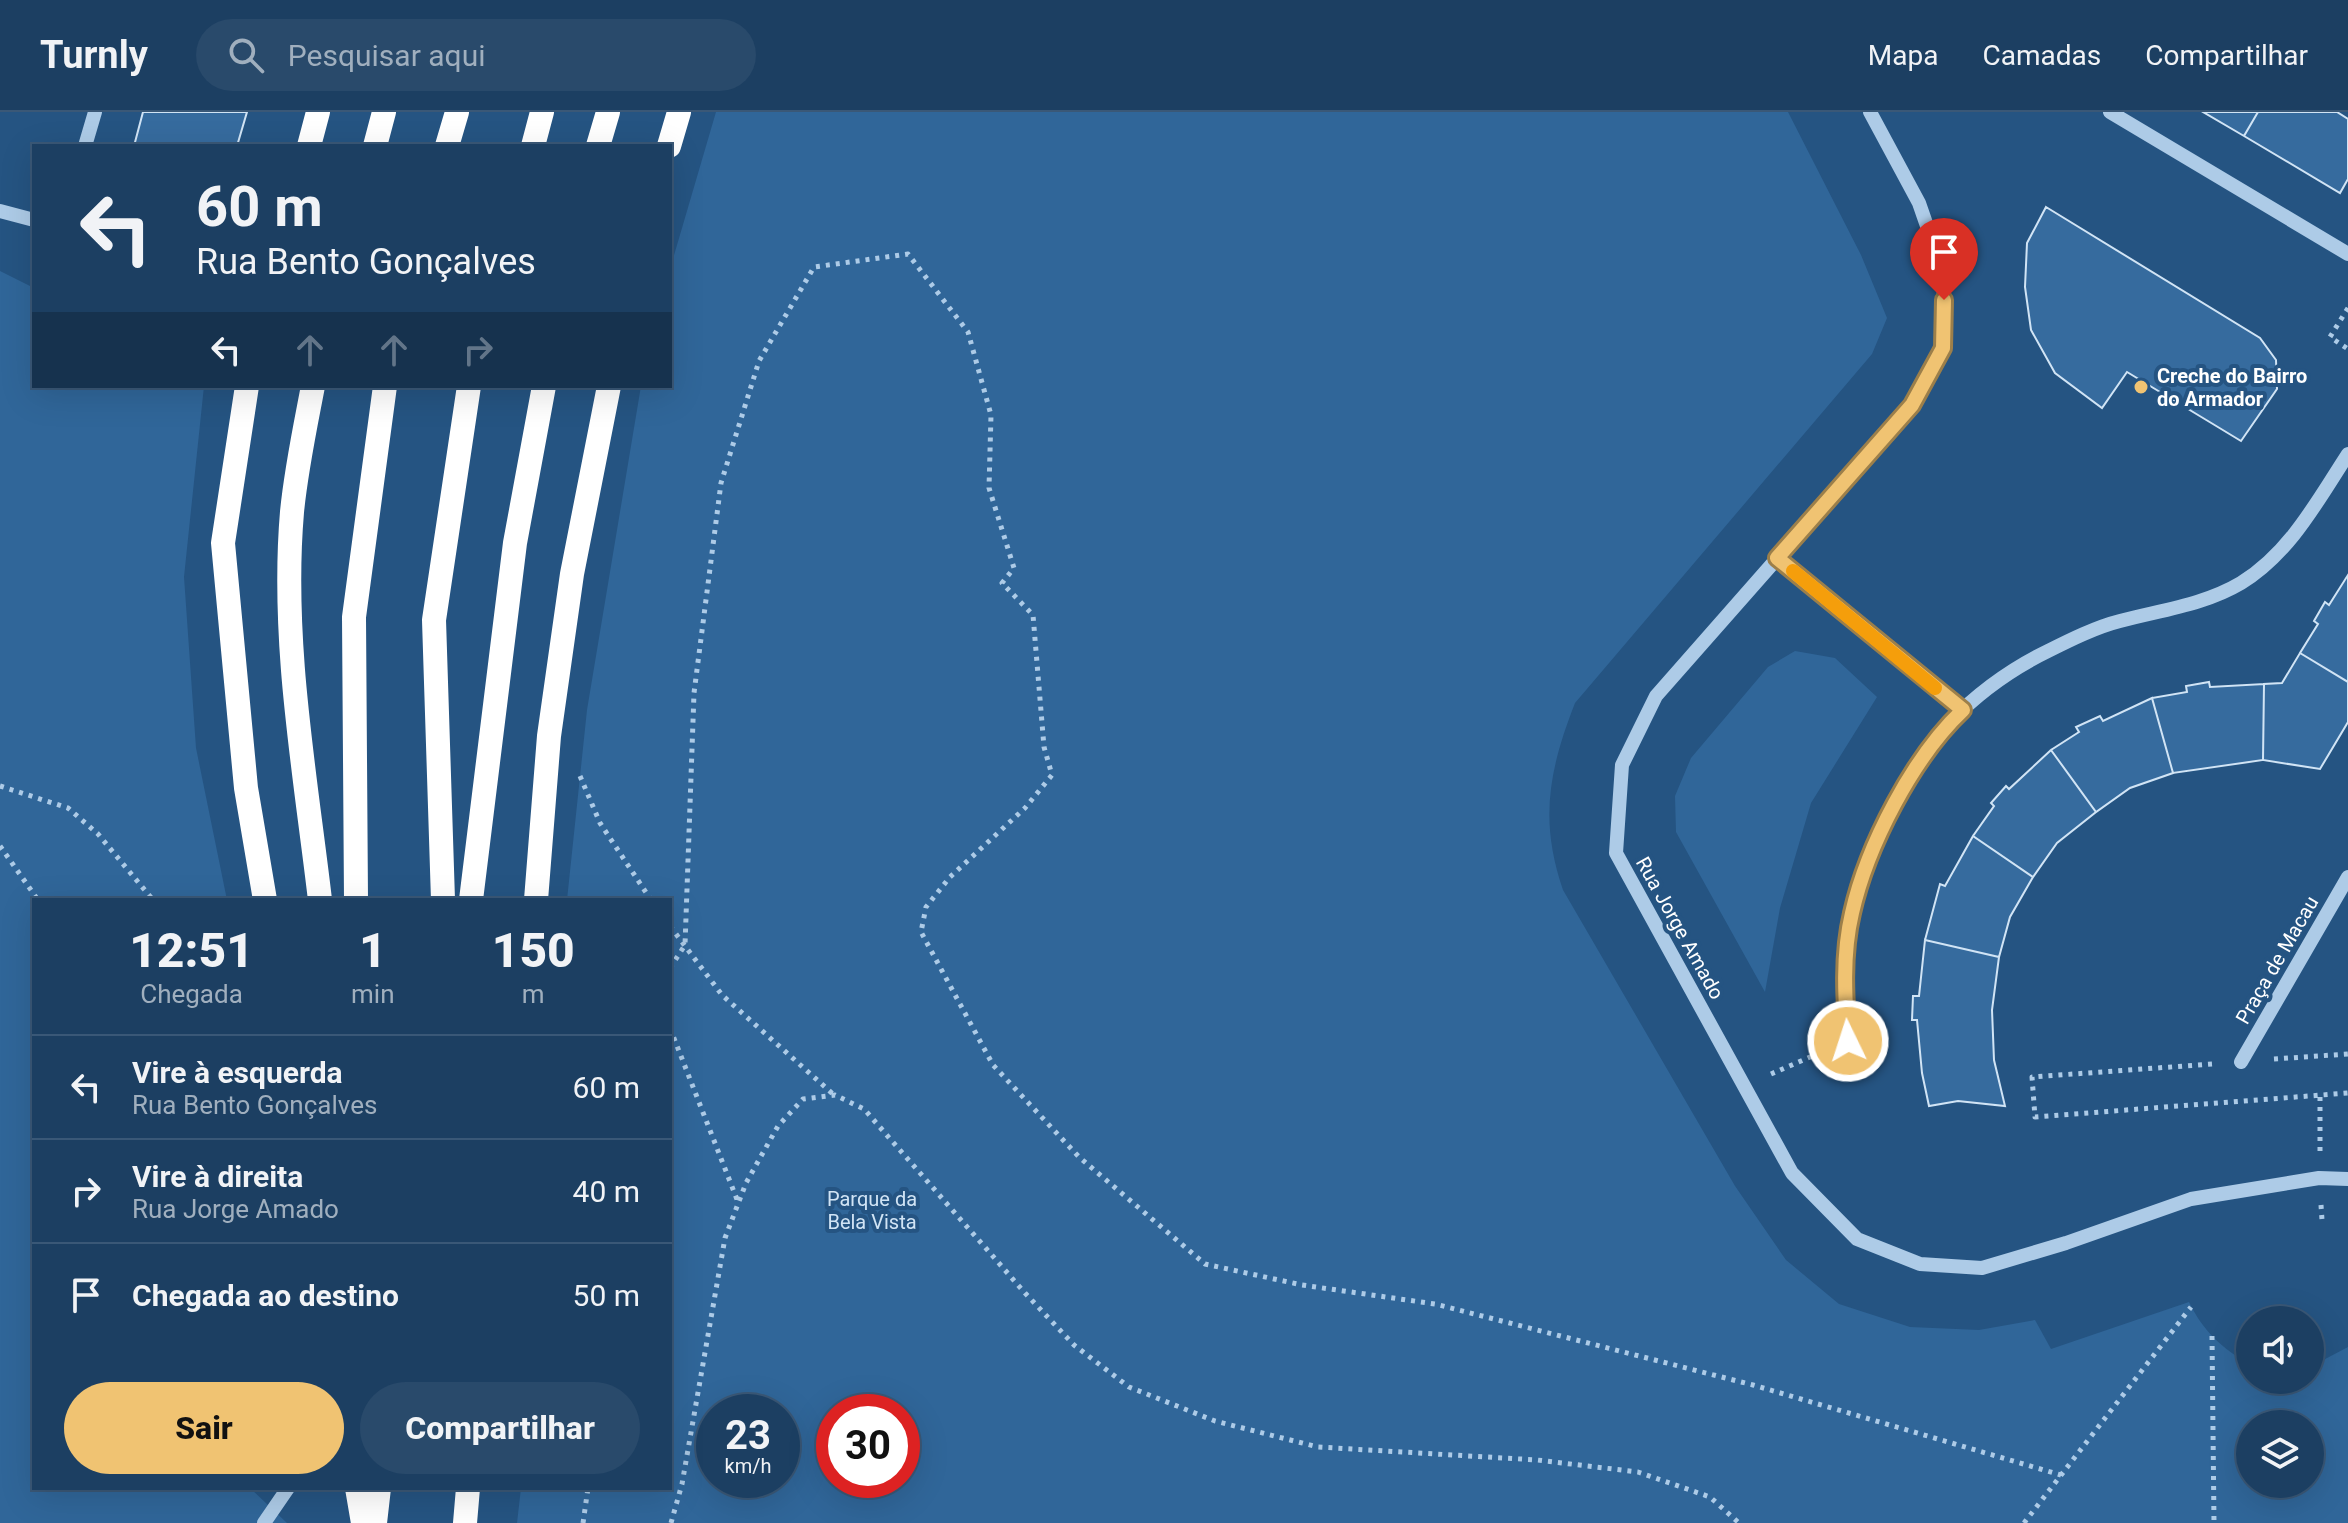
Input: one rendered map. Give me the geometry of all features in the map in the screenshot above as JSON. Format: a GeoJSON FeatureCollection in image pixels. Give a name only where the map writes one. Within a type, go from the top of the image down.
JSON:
{"type":"FeatureCollection","features":[{"type":"Feature","properties":{"kind":"highway"},"geometry":{"type":"LineString","coordinates":[[310,144],[318,112]]}},
{"type":"Feature","properties":{"kind":"highway"},"geometry":{"type":"LineString","coordinates":[[376,144],[384,112]]}},
{"type":"Feature","properties":{"kind":"highway"},"geometry":{"type":"LineString","coordinates":[[448,144],[457,112]]}},
{"type":"Feature","properties":{"kind":"highway"},"geometry":{"type":"LineString","coordinates":[[534,144],[542,112]]}},
{"type":"Feature","properties":{"kind":"highway"},"geometry":{"type":"LineString","coordinates":[[599,144],[608,112]]}},
{"type":"Feature","properties":{"kind":"highway"},"geometry":{"type":"LineString","coordinates":[[670,144],[679,112]]}},
{"type":"Feature","properties":{"kind":"highway"},"geometry":{"type":"LineString","coordinates":[[247,388],[223,543],[246,788],[265,898]]}},
{"type":"Feature","properties":{"kind":"highway"},"geometry":{"type":"LineString","coordinates":[[313,388],[292,512],[290,579],[292,660],[320,898]]}},
{"type":"Feature","properties":{"kind":"highway"},"geometry":{"type":"LineString","coordinates":[[356,898],[354,617],[385,388]]}},
{"type":"Feature","properties":{"kind":"highway"},"geometry":{"type":"LineString","coordinates":[[443,898],[434,620],[469,388]]}},
{"type":"Feature","properties":{"kind":"highway"},"geometry":{"type":"LineString","coordinates":[[471,898],[515,543],[544,388]]}},
{"type":"Feature","properties":{"kind":"highway"},"geometry":{"type":"LineString","coordinates":[[536,898],[549,736],[568,604],[609,388]]}},
{"type":"Feature","properties":{"kind":"highway"},"geometry":{"type":"LineString","coordinates":[[358,1490],[369,1523]]}},
{"type":"Feature","properties":{"kind":"highway"},"geometry":{"type":"LineString","coordinates":[[368,1490],[369,1523]]}},
{"type":"Feature","properties":{"kind":"highway"},"geometry":{"type":"LineString","coordinates":[[369,1523],[378,1490]]}},
{"type":"Feature","properties":{"kind":"highway"},"geometry":{"type":"LineString","coordinates":[[465,1523],[468,1490]]}},
{"type":"Feature","properties":{"kind":"street"},"geometry":{"type":"LineString","coordinates":[[86,144],[95,112]]}},
{"type":"Feature","properties":{"kind":"street","name":"Rua Jorge Amado"},"geometry":{"type":"LineString","coordinates":[[1870,112],[1919,203],[1944,275],[1943,348],[1912,405],[1656,696],[1622,765],[1616,853],[1792,1173],[1857,1239],[1920,1264],[1982,1268],[2066,1243],[2191,1199],[2319,1178],[2348,1179]]}},
{"type":"Feature","properties":{"kind":"street"},"geometry":{"type":"LineString","coordinates":[[2110,112],[2348,254]]}},
{"type":"Feature","properties":{"kind":"street"},"geometry":{"type":"LineString","coordinates":[[0,211],[32,219]]}},
{"type":"Feature","properties":{"kind":"street"},"geometry":{"type":"LineString","coordinates":[[1848,1041],[1843,985],[1852,913],[1870,859],[1907,784],[1948,724],[1988,687],[2047,651],[2117,622],[2187,606],[2240,583],[2279,554],[2348,454]]}},
{"type":"Feature","properties":{"kind":"street"},"geometry":{"type":"LineString","coordinates":[[1777,558],[1963,710]]}},
{"type":"Feature","properties":{"kind":"street","name":"Praça de Macau"},"geometry":{"type":"LineString","coordinates":[[2241,1062],[2348,877]]}},
{"type":"Feature","properties":{"kind":"street"},"geometry":{"type":"LineString","coordinates":[[264,1523],[287,1490]]}},
{"type":"Feature","properties":{"kind":"path"},"geometry":{"type":"LineString","coordinates":[[672,965],[685,945],[696,678],[721,483],[759,361],[814,267],[908,254],[968,332],[991,415],[989,488],[1014,568],[1002,583],[1033,615],[1044,747],[1052,775],[1025,808],[950,877],[926,907],[921,932],[993,1065],[1079,1157],[1205,1264],[1302,1285],[1435,1304],[1753,1385],[2061,1475]]}},
{"type":"Feature","properties":{"kind":"path"},"geometry":{"type":"LineString","coordinates":[[2348,308],[2330,337],[2348,349]]}},
{"type":"Feature","properties":{"kind":"path"},"geometry":{"type":"LineString","coordinates":[[580,775],[600,823],[650,898]]}},
{"type":"Feature","properties":{"kind":"path"},"geometry":{"type":"LineString","coordinates":[[0,786],[68,808],[98,834],[151,898]]}},
{"type":"Feature","properties":{"kind":"path"},"geometry":{"type":"LineString","coordinates":[[0,846],[37,898]]}},
{"type":"Feature","properties":{"kind":"path"},"geometry":{"type":"LineString","coordinates":[[672,929],[722,995],[835,1095],[864,1109],[1074,1345],[1129,1387],[1215,1421],[1318,1447],[1537,1460],[1638,1472],[1710,1497],[1739,1523]]}},
{"type":"Feature","properties":{"kind":"path"},"geometry":{"type":"LineString","coordinates":[[672,1033],[738,1203]]}},
{"type":"Feature","properties":{"kind":"path"},"geometry":{"type":"LineString","coordinates":[[1744,1085],[1848,1041]]}},
{"type":"Feature","properties":{"kind":"path"},"geometry":{"type":"LineString","coordinates":[[2348,1054],[2032,1077],[2035,1117],[2348,1093]]}},
{"type":"Feature","properties":{"kind":"path"},"geometry":{"type":"LineString","coordinates":[[671,1523],[682,1484],[725,1238],[738,1203],[778,1126],[803,1099],[835,1095]]}},
{"type":"Feature","properties":{"kind":"path"},"geometry":{"type":"LineString","coordinates":[[2024,1523],[2191,1307]]}},
{"type":"Feature","properties":{"kind":"path"},"geometry":{"type":"LineString","coordinates":[[2212,1336],[2214,1523]]}},
{"type":"Feature","properties":{"kind":"path"},"geometry":{"type":"LineString","coordinates":[[583,1523],[588,1490]]}},
{"type":"Feature","properties":{"kind":"green space","name":"Parque da Bela Vista"},"geometry":{"type":"Polygon","coordinates":[[[716,112],[1788,112],[1861,255],[1887,318],[1872,354],[1575,703],[1553,773],[1550,795],[1551,841],[1563,890],[1735,1186],[1786,1260],[1839,1304],[1910,1327],[1979,1330],[2035,1320],[2051,1349],[2189,1302],[2214,1338],[2236,1355],[2236,1394],[2324,1394],[2324,1360],[2348,1347],[2348,1523],[517,1523],[521,1490],[672,1490],[672,898],[567,898],[587,710],[641,388],[672,388],[672,262],[716,112]]]}},
{"type":"Feature","properties":{"kind":"green space"},"geometry":{"type":"Polygon","coordinates":[[[0,271],[32,287],[32,388],[204,388],[184,577],[196,748],[227,898],[32,898],[32,1490],[252,1490],[287,1523],[0,1523],[0,271]]]}},
{"type":"Feature","properties":{"kind":"green space"},"geometry":{"type":"Polygon","coordinates":[[[1795,651],[1835,658],[1877,697],[1811,803],[1780,908],[1765,992],[1676,832],[1675,796],[1691,758],[1768,667],[1795,651]]]}},
{"type":"Feature","properties":{"kind":"building"},"geometry":{"type":"Polygon","coordinates":[[[143,112],[247,112],[238,144],[135,144],[143,112]]]}},
{"type":"Feature","properties":{"kind":"building"},"geometry":{"type":"Polygon","coordinates":[[[2203,112],[2258,112],[2244,136],[2203,112]]]}},
{"type":"Feature","properties":{"kind":"building"},"geometry":{"type":"Polygon","coordinates":[[[2258,112],[2337,112],[2348,119],[2348,179],[2340,193],[2244,136],[2258,112]]]}},
{"type":"Feature","properties":{"kind":"building","name":"Creche do Bairro do Armador"},"geometry":{"type":"Polygon","coordinates":[[[2046,207],[2260,338],[2276,360],[2277,389],[2241,441],[2127,372],[2102,408],[2055,373],[2031,330],[2025,287],[2027,243],[2046,207]]]}},
{"type":"Feature","properties":{"kind":"building"},"geometry":{"type":"Polygon","coordinates":[[[2348,575],[2348,682],[2300,653],[2318,624],[2314,621],[2325,602],[2329,605],[2348,575]]]}},
{"type":"Feature","properties":{"kind":"building"},"geometry":{"type":"Polygon","coordinates":[[[2300,653],[2348,682],[2348,722],[2320,769],[2263,760],[2264,684],[2282,683],[2300,653]]]}},
{"type":"Feature","properties":{"kind":"building"},"geometry":{"type":"Polygon","coordinates":[[[2209,682],[2210,687],[2264,684],[2263,760],[2173,773],[2152,698],[2187,692],[2186,686],[2209,682]]]}},
{"type":"Feature","properties":{"kind":"building"},"geometry":{"type":"Polygon","coordinates":[[[2152,698],[2173,773],[2130,788],[2096,812],[2051,750],[2079,732],[2076,727],[2100,716],[2103,721],[2152,698]]]}},
{"type":"Feature","properties":{"kind":"building"},"geometry":{"type":"Polygon","coordinates":[[[2051,750],[2096,812],[2057,843],[2033,877],[1973,836],[1994,806],[1991,803],[2006,786],[2009,789],[2051,750]]]}},
{"type":"Feature","properties":{"kind":"building"},"geometry":{"type":"Polygon","coordinates":[[[1973,836],[2033,877],[2010,917],[1999,957],[1925,940],[1940,884],[1945,886],[1973,836]]]}},
{"type":"Feature","properties":{"kind":"building"},"geometry":{"type":"Polygon","coordinates":[[[1925,940],[1999,957],[1992,1010],[1994,1060],[2005,1106],[1958,1101],[1929,1106],[1917,1020],[1912,1020],[1913,996],[1919,996],[1925,940]]]}},
{"type":"Feature","properties":{"kind":"slow traffic"},"geometry":{"type":"LineString","coordinates":[[1793,571],[1935,688]]}},
{"type":"Feature","properties":{"kind":"place","name":"Creche do Bairro do Armador"},"geometry":{"type":"Point","coordinates":[2141,387]}},
{"type":"Feature","properties":{"kind":"route"},"geometry":{"type":"LineString","coordinates":[[1848,1041],[1843,985],[1852,913],[1875,845],[1907,784],[1948,724],[1963,710],[1777,558],[1912,405],[1943,348],[1944,300]]}}]}
